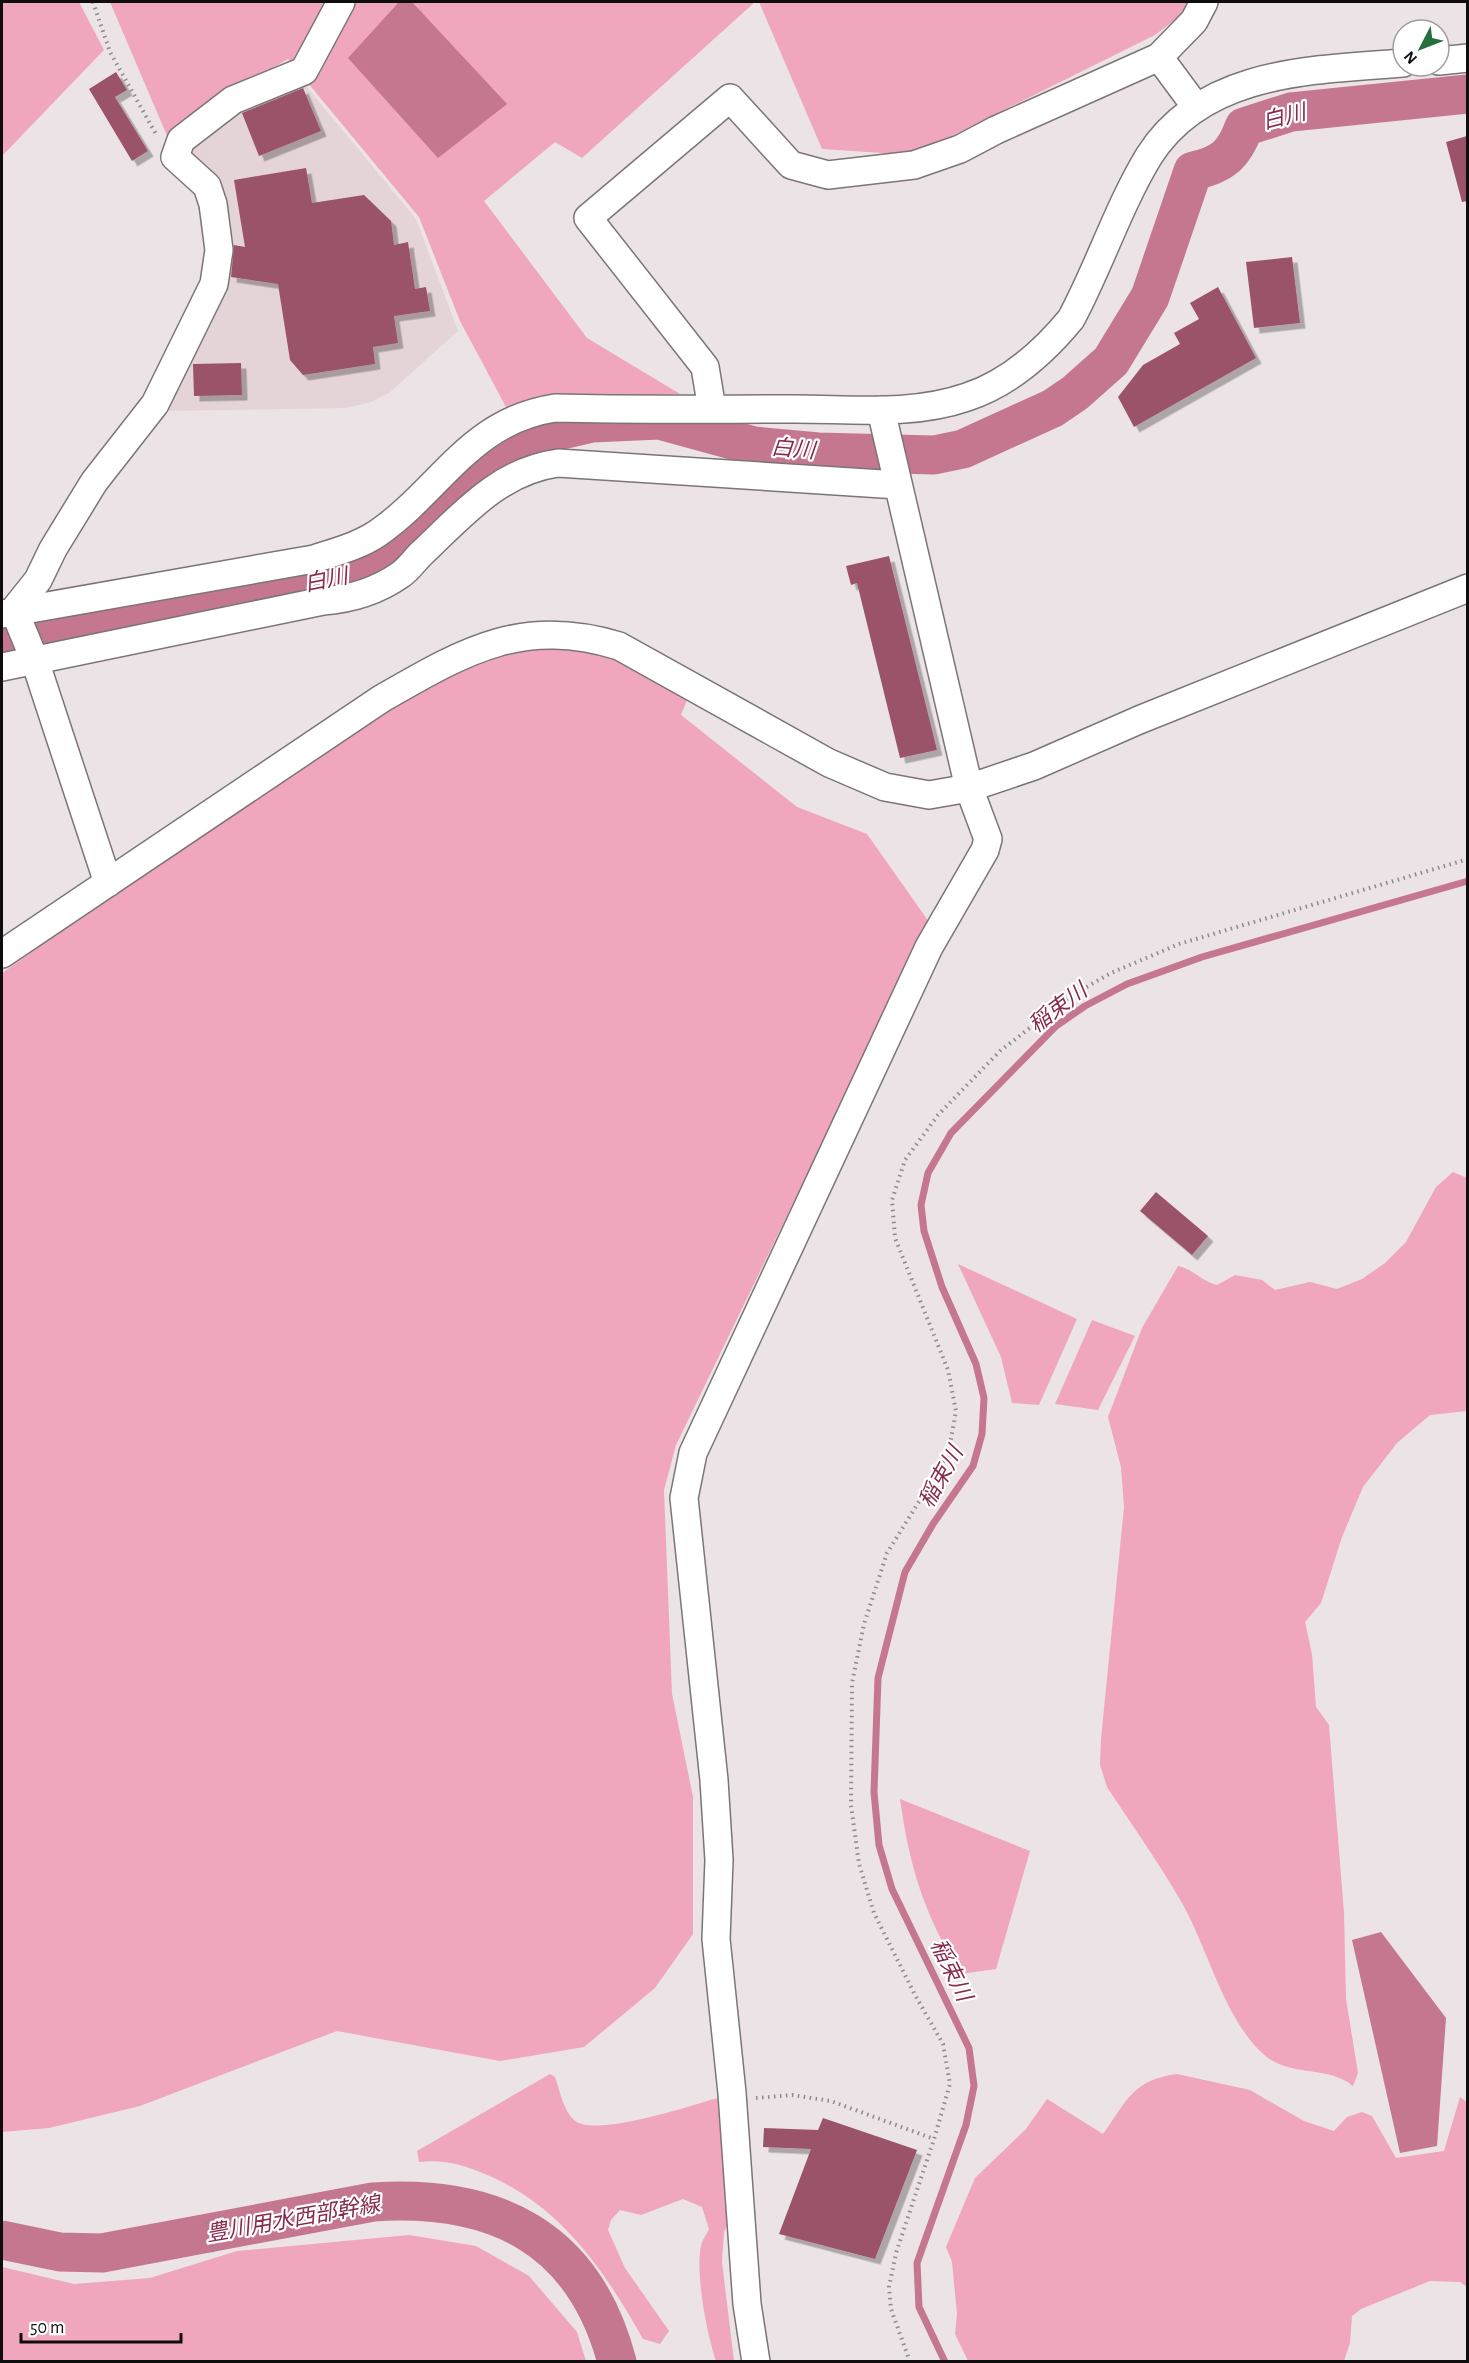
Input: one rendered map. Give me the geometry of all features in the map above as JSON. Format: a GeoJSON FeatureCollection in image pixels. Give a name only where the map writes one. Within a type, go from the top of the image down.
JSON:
{"type":"FeatureCollection","features":[{"type":"Feature","properties":{"kind":"street"},"geometry":{"type":"LineString","coordinates":[[8,612],[38,580],[53,549],[94,482],[155,404],[214,284],[219,250],[213,204],[207,186],[176,157],[181,140],[233,100],[304,71],[341,2]]}},
{"type":"Feature","properties":{"kind":"street"},"geometry":{"type":"LineString","coordinates":[[712,409],[705,367],[588,218],[730,98],[791,165],[828,175],[923,162],[960,149],[996,130],[1159,57],[1194,21],[1204,2]]}},
{"type":"Feature","properties":{"kind":"street"},"geometry":{"type":"LineString","coordinates":[[1159,57],[1196,107]]}},
{"type":"Feature","properties":{"kind":"street"},"geometry":{"type":"LineString","coordinates":[[1451,59],[1467,58]]}},
{"type":"Feature","properties":{"kind":"street"},"geometry":{"type":"LineString","coordinates":[[8,612],[314,559],[349,547],[377,534],[474,444],[505,423],[529,412],[555,408],[881,410],[939,405],[968,397],[1010,377],[1052,342],[1071,320],[1093,278],[1138,175],[1173,126],[1196,107],[1234,87],[1267,78],[1324,69],[1391,64]]}},
{"type":"Feature","properties":{"kind":"street"},"geometry":{"type":"LineString","coordinates":[[756,2361],[747,2304],[732,2094],[716,1939],[719,1860],[714,1780],[684,1498],[693,1453],[929,947],[985,850],[988,839],[969,788],[881,410]]}},
{"type":"Feature","properties":{"kind":"street"},"geometry":{"type":"LineString","coordinates":[[2,667],[323,601],[347,599],[377,588],[402,574],[492,489],[512,475],[534,466],[558,463],[898,485]]}},
{"type":"Feature","properties":{"kind":"street"},"geometry":{"type":"LineString","coordinates":[[2,954],[381,699],[447,661],[478,647],[508,638],[538,635],[570,636],[596,639],[619,646],[829,763],[885,787],[929,795],[969,788],[1034,766],[1139,720],[1467,588]]}},
{"type":"Feature","properties":{"kind":"street"},"geometry":{"type":"LineString","coordinates":[[8,612],[35,661],[108,883]]}},
{"type":"Feature","properties":{"kind":"path"},"geometry":{"type":"LineString","coordinates":[[93,2],[110,52],[135,102],[158,138],[176,157]]}},
{"type":"Feature","properties":{"kind":"path"},"geometry":{"type":"LineString","coordinates":[[910,2361],[891,2309],[889,2287],[896,2253],[950,2084],[943,2044],[915,1995],[874,1913],[859,1864],[851,1804],[852,1683],[864,1624],[887,1553],[948,1455],[956,1411],[948,1370],[895,1238],[892,1200],[905,1160],[938,1115],[1000,1051],[1048,1012],[1093,982],[1179,944],[1465,860]]}},
{"type":"Feature","properties":{"kind":"path"},"geometry":{"type":"LineString","coordinates":[[732,2094],[758,2099],[792,2095],[831,2101],[934,2139]]}},
{"type":"Feature","properties":{"kind":"path"},"geometry":{"type":"LineString","coordinates":[[207,2222],[213,2252]]}},
{"type":"Feature","properties":{"kind":"shaded area"},"geometry":{"type":"Polygon","coordinates":[[[2,2],[79,2],[104,50],[2,156],[2,2]]]}},
{"type":"Feature","properties":{"kind":"shaded area"},"geometry":{"type":"Polygon","coordinates":[[[110,2],[755,2],[582,158],[555,142],[484,201],[587,338],[680,394],[536,400],[506,407],[460,321],[419,217],[288,59],[205,108],[168,138],[110,2]]]}},
{"type":"Feature","properties":{"kind":"shaded area"},"geometry":{"type":"Polygon","coordinates":[[[399,2],[412,2],[507,104],[438,158],[348,58],[399,2]]]}},
{"type":"Feature","properties":{"kind":"shaded area"},"geometry":{"type":"Polygon","coordinates":[[[759,2],[1189,2],[1184,13],[1155,35],[913,155],[822,149],[759,2]]]}},
{"type":"Feature","properties":{"kind":"shaded area"},"geometry":{"type":"Polygon","coordinates":[[[301,80],[416,219],[458,331],[389,393],[371,402],[346,408],[162,411],[221,285],[195,166],[187,144],[235,108],[301,80]]]}},
{"type":"Feature","properties":{"kind":"shaded area"},"geometry":{"type":"Polygon","coordinates":[[[517,648],[570,649],[626,661],[689,695],[681,715],[797,807],[867,834],[929,922],[676,1445],[664,1490],[672,1694],[693,1797],[693,1934],[655,1988],[584,2047],[500,2061],[337,2031],[140,2106],[49,2128],[2,2132],[2,973],[308,758],[467,661],[517,648]]]}},
{"type":"Feature","properties":{"kind":"shaded area"},"geometry":{"type":"Polygon","coordinates":[[[1453,1172],[1467,1178],[1467,1411],[1430,1415],[1397,1443],[1363,1487],[1342,1537],[1321,1603],[1305,1622],[1312,1654],[1316,1707],[1329,1725],[1344,1913],[1346,1999],[1358,2073],[1353,2086],[1331,2075],[1283,2066],[1261,2052],[1248,2037],[1226,2001],[1182,1903],[1107,1787],[1100,1765],[1101,1739],[1124,1507],[1121,1467],[1108,1417],[1142,1328],[1178,1266],[1217,1285],[1235,1275],[1262,1280],[1275,1290],[1310,1282],[1337,1289],[1362,1279],[1385,1263],[1406,1242],[1436,1187],[1453,1172]]]}},
{"type":"Feature","properties":{"kind":"shaded area"},"geometry":{"type":"Polygon","coordinates":[[[958,1264],[1077,1319],[1039,1405],[1012,1403],[1001,1357],[958,1264]]]}},
{"type":"Feature","properties":{"kind":"shaded area"},"geometry":{"type":"Polygon","coordinates":[[[1092,1320],[1135,1336],[1098,1410],[1055,1404],[1092,1320]]]}},
{"type":"Feature","properties":{"kind":"shaded area"},"geometry":{"type":"Polygon","coordinates":[[[900,1799],[1030,1851],[996,1969],[960,1974],[947,1952],[920,1890],[900,1799]]]}},
{"type":"Feature","properties":{"kind":"shaded area"},"geometry":{"type":"Polygon","coordinates":[[[1381,1932],[1446,2018],[1437,2146],[1400,2153],[1352,1940],[1381,1932]]]}},
{"type":"Feature","properties":{"kind":"shaded area"},"geometry":{"type":"Polygon","coordinates":[[[550,2074],[555,2077],[569,2114],[577,2122],[589,2125],[606,2125],[648,2118],[721,2097],[733,2212],[724,2232],[722,2262],[734,2361],[716,2361],[709,2335],[701,2287],[700,2258],[702,2244],[709,2229],[702,2207],[683,2199],[641,2215],[620,2210],[611,2220],[608,2230],[625,2268],[669,2331],[660,2344],[643,2339],[596,2265],[558,2222],[536,2203],[512,2187],[468,2167],[444,2162],[419,2162],[417,2151],[550,2074]]]}},
{"type":"Feature","properties":{"kind":"shaded area"},"geometry":{"type":"Polygon","coordinates":[[[1177,2074],[1250,2090],[1304,2121],[1334,2131],[1347,2117],[1362,2112],[1372,2116],[1396,2158],[1444,2151],[1460,2097],[1468,2103],[1467,2287],[1460,2282],[1430,2281],[1361,2309],[1352,2316],[1350,2343],[1344,2361],[968,2361],[955,2334],[957,2314],[952,2262],[946,2247],[975,2178],[1026,2129],[1047,2099],[1103,2134],[1125,2102],[1140,2087],[1150,2081],[1177,2074]]]}},
{"type":"Feature","properties":{"kind":"shaded area"},"geometry":{"type":"Polygon","coordinates":[[[409,2235],[476,2246],[529,2276],[577,2332],[586,2361],[2,2361],[2,2267],[74,2284],[150,2278],[237,2251],[409,2235]]]}},
{"type":"Feature","properties":{"kind":"building"},"geometry":{"type":"Polygon","coordinates":[[[116,72],[127,90],[115,97],[148,151],[132,161],[89,89],[116,72]]]}},
{"type":"Feature","properties":{"kind":"building"},"geometry":{"type":"Polygon","coordinates":[[[303,88],[321,131],[259,156],[242,113],[303,88]]]}},
{"type":"Feature","properties":{"kind":"building"},"geometry":{"type":"Polygon","coordinates":[[[1467,136],[1467,201],[1462,202],[1446,142],[1467,136]]]}},
{"type":"Feature","properties":{"kind":"building"},"geometry":{"type":"Polygon","coordinates":[[[306,168],[312,203],[364,195],[391,221],[394,245],[408,242],[415,289],[426,287],[430,311],[394,316],[398,343],[373,347],[375,364],[303,375],[290,360],[278,284],[231,277],[234,245],[245,247],[234,180],[306,168]]]}},
{"type":"Feature","properties":{"kind":"building"},"geometry":{"type":"Polygon","coordinates":[[[1292,257],[1300,323],[1254,328],[1246,262],[1292,257]]]}},
{"type":"Feature","properties":{"kind":"building"},"geometry":{"type":"Polygon","coordinates":[[[1218,287],[1256,358],[1134,427],[1118,397],[1143,365],[1180,344],[1174,333],[1199,319],[1190,303],[1218,287]]]}},
{"type":"Feature","properties":{"kind":"building"},"geometry":{"type":"Polygon","coordinates":[[[241,363],[242,395],[194,396],[193,364],[241,363]]]}},
{"type":"Feature","properties":{"kind":"building"},"geometry":{"type":"Polygon","coordinates":[[[889,556],[937,750],[900,758],[857,583],[851,585],[846,566],[889,556]]]}},
{"type":"Feature","properties":{"kind":"building"},"geometry":{"type":"Polygon","coordinates":[[[1156,1192],[1208,1236],[1192,1255],[1140,1211],[1156,1192]]]}},
{"type":"Feature","properties":{"kind":"building"},"geometry":{"type":"Polygon","coordinates":[[[823,2118],[917,2150],[875,2259],[779,2234],[811,2149],[763,2147],[764,2128],[818,2130],[823,2118]]]}},
{"type":"Feature","properties":{"kind":"waterway","name":"白川"},"geometry":{"type":"LineString","coordinates":[[2,635],[304,582],[354,576],[391,555],[466,490],[493,459],[531,437],[592,423],[659,420],[754,446],[818,452],[934,455],[963,449],[1053,408],[1075,393],[1111,361],[1150,297],[1193,171],[1212,166],[1226,157],[1236,145],[1244,127],[1291,112],[1468,94]]}},
{"type":"Feature","properties":{"kind":"waterway","name":"稲束川"},"geometry":{"type":"LineString","coordinates":[[945,2362],[919,2307],[917,2263],[966,2125],[974,2086],[969,2048],[892,1889],[879,1845],[874,1792],[878,1678],[905,1572],[933,1524],[973,1466],[982,1434],[984,1398],[976,1364],[942,1287],[924,1231],[921,1205],[928,1173],[951,1133],[1056,1026],[1085,1006],[1127,984],[1202,957],[1468,881]]}},
{"type":"Feature","properties":{"kind":"waterway","name":"豊川用水西部幹線"},"geometry":{"type":"LineString","coordinates":[[2,2240],[60,2252],[102,2253],[373,2202],[417,2201],[458,2206],[495,2216],[528,2232],[557,2254],[582,2283],[602,2319],[617,2362]]}}]}
